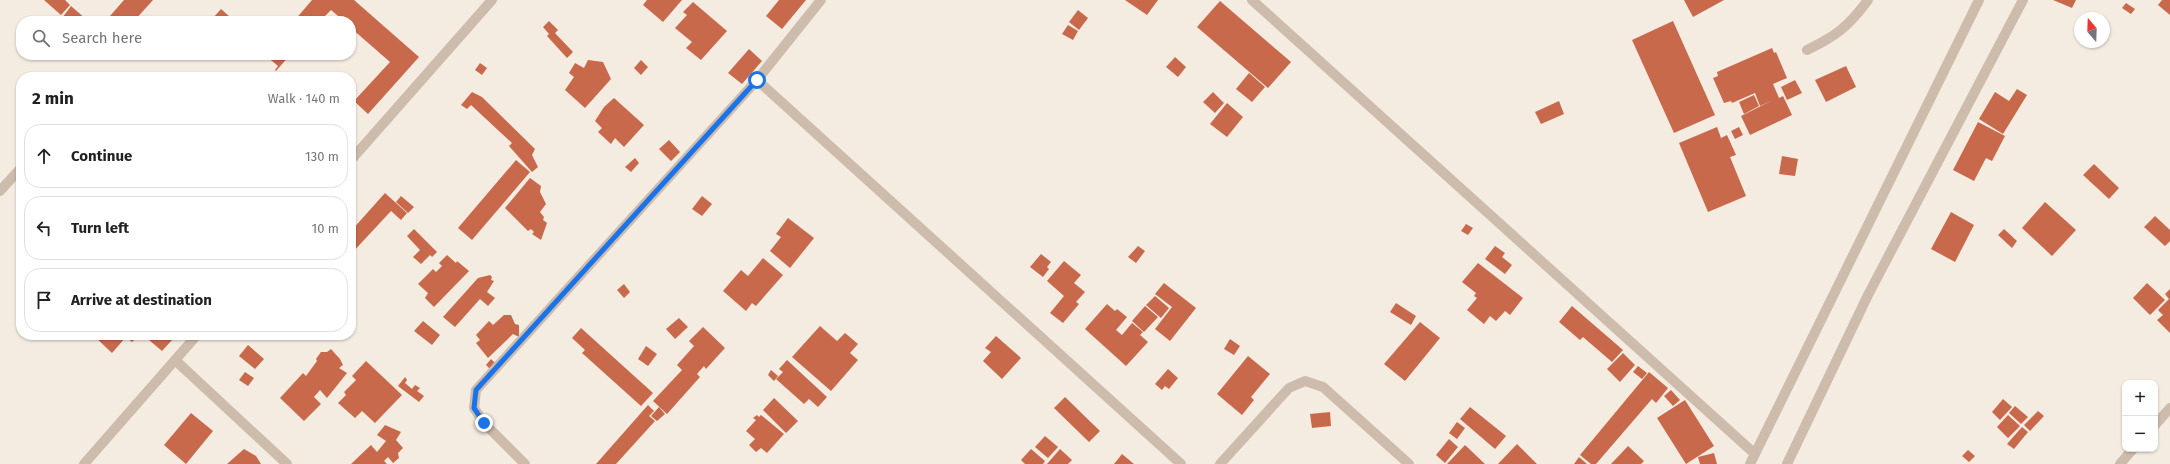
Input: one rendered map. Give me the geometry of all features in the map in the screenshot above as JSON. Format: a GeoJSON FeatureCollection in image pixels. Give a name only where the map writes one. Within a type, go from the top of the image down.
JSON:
{"type":"FeatureCollection","features":[{"type":"Feature","properties":{"kind":"street"},"geometry":{"type":"LineString","coordinates":[[356,154],[492,0]]}},
{"type":"Feature","properties":{"kind":"street"},"geometry":{"type":"LineString","coordinates":[[525,464],[484,423],[474,408],[476,390],[757,80],[821,0]]}},
{"type":"Feature","properties":{"kind":"street"},"geometry":{"type":"LineString","coordinates":[[1252,0],[1755,454]]}},
{"type":"Feature","properties":{"kind":"street"},"geometry":{"type":"LineString","coordinates":[[1807,50],[1832,38],[1851,22],[1868,0]]}},
{"type":"Feature","properties":{"kind":"street"},"geometry":{"type":"LineString","coordinates":[[1750,464],[1979,0]]}},
{"type":"Feature","properties":{"kind":"street"},"geometry":{"type":"LineString","coordinates":[[1787,464],[1868,295],[2023,0]]}},
{"type":"Feature","properties":{"kind":"street"},"geometry":{"type":"LineString","coordinates":[[757,80],[1181,464]]}},
{"type":"Feature","properties":{"kind":"street"},"geometry":{"type":"LineString","coordinates":[[0,191],[16,173]]}},
{"type":"Feature","properties":{"kind":"street"},"geometry":{"type":"LineString","coordinates":[[84,464],[193,340]]}},
{"type":"Feature","properties":{"kind":"street"},"geometry":{"type":"LineString","coordinates":[[175,360],[287,464]]}},
{"type":"Feature","properties":{"kind":"street"},"geometry":{"type":"LineString","coordinates":[[1220,464],[1289,388],[1305,381],[1323,387],[1409,464]]}},
{"type":"Feature","properties":{"kind":"street"},"geometry":{"type":"LineString","coordinates":[[2158,422],[2170,408]]}},
{"type":"Feature","properties":{"kind":"street"},"geometry":{"type":"LineString","coordinates":[[2120,464],[2130,452]]}},
{"type":"Feature","properties":{"kind":"building"},"geometry":{"type":"Polygon","coordinates":[[[44,0],[65,0],[70,5],[61,15],[44,0]]]}},
{"type":"Feature","properties":{"kind":"building"},"geometry":{"type":"Polygon","coordinates":[[[124,0],[153,0],[139,16],[110,16],[124,0]]]}},
{"type":"Feature","properties":{"kind":"building"},"geometry":{"type":"Polygon","coordinates":[[[312,0],[354,0],[419,57],[368,114],[356,103],[356,99],[390,62],[356,32],[356,16],[338,16],[331,10],[325,16],[298,16],[312,0]]]}},
{"type":"Feature","properties":{"kind":"building"},"geometry":{"type":"Polygon","coordinates":[[[647,0],[682,0],[663,22],[643,5],[647,0]]]}},
{"type":"Feature","properties":{"kind":"building"},"geometry":{"type":"Polygon","coordinates":[[[779,0],[806,0],[782,29],[766,16],[779,0]]]}},
{"type":"Feature","properties":{"kind":"building"},"geometry":{"type":"Polygon","coordinates":[[[1125,0],[1158,0],[1147,15],[1125,0]]]}},
{"type":"Feature","properties":{"kind":"building"},"geometry":{"type":"Polygon","coordinates":[[[1684,0],[1724,0],[1693,17],[1684,0]]]}},
{"type":"Feature","properties":{"kind":"building"},"geometry":{"type":"Polygon","coordinates":[[[2053,0],[2076,0],[2072,8],[2053,0]]]}},
{"type":"Feature","properties":{"kind":"building"},"geometry":{"type":"Polygon","coordinates":[[[2162,0],[2170,0],[2170,15],[2158,5],[2162,0]]]}},
{"type":"Feature","properties":{"kind":"building"},"geometry":{"type":"Polygon","coordinates":[[[1220,1],[1291,62],[1268,88],[1197,27],[1220,1]]]}},
{"type":"Feature","properties":{"kind":"building"},"geometry":{"type":"Polygon","coordinates":[[[693,2],[727,31],[701,60],[686,48],[692,42],[675,28],[687,15],[683,12],[693,2]]]}},
{"type":"Feature","properties":{"kind":"building"},"geometry":{"type":"Polygon","coordinates":[[[2126,3],[2135,9],[2131,14],[2122,8],[2126,3]]]}},
{"type":"Feature","properties":{"kind":"building"},"geometry":{"type":"Polygon","coordinates":[[[71,6],[82,16],[64,16],[71,6]]]}},
{"type":"Feature","properties":{"kind":"building"},"geometry":{"type":"Polygon","coordinates":[[[221,9],[229,16],[215,16],[221,9]]]}},
{"type":"Feature","properties":{"kind":"building"},"geometry":{"type":"Polygon","coordinates":[[[1078,10],[1088,18],[1079,30],[1069,22],[1078,10]]]}},
{"type":"Feature","properties":{"kind":"building"},"geometry":{"type":"Polygon","coordinates":[[[549,21],[558,30],[555,33],[573,52],[567,58],[547,36],[549,34],[543,27],[549,21]]]}},
{"type":"Feature","properties":{"kind":"building"},"geometry":{"type":"Polygon","coordinates":[[[1673,21],[1715,115],[1674,133],[1632,40],[1673,21]]]}},
{"type":"Feature","properties":{"kind":"building"},"geometry":{"type":"Polygon","coordinates":[[[1068,25],[1078,31],[1073,40],[1062,34],[1068,25]]]}},
{"type":"Feature","properties":{"kind":"building"},"geometry":{"type":"Polygon","coordinates":[[[1772,48],[1774,53],[1776,52],[1787,78],[1773,84],[1779,98],[1783,96],[1792,115],[1750,135],[1741,116],[1773,100],[1760,106],[1755,93],[1732,103],[1731,101],[1724,103],[1713,78],[1718,76],[1717,72],[1772,48]]]}},
{"type":"Feature","properties":{"kind":"building"},"geometry":{"type":"Polygon","coordinates":[[[749,49],[762,61],[742,84],[728,73],[749,49]]]}},
{"type":"Feature","properties":{"kind":"building"},"geometry":{"type":"Polygon","coordinates":[[[1175,57],[1186,67],[1178,77],[1166,67],[1175,57]]]}},
{"type":"Feature","properties":{"kind":"building"},"geometry":{"type":"Polygon","coordinates":[[[271,60],[286,60],[276,71],[275,70],[278,66],[271,60]]]}},
{"type":"Feature","properties":{"kind":"building"},"geometry":{"type":"Polygon","coordinates":[[[588,60],[603,62],[611,79],[585,108],[565,90],[574,77],[569,73],[575,63],[584,68],[588,60]]]}},
{"type":"Feature","properties":{"kind":"building"},"geometry":{"type":"Polygon","coordinates":[[[641,60],[648,67],[641,75],[634,68],[641,60]]]}},
{"type":"Feature","properties":{"kind":"building"},"geometry":{"type":"Polygon","coordinates":[[[480,63],[487,68],[482,75],[475,70],[480,63]]]}},
{"type":"Feature","properties":{"kind":"building"},"geometry":{"type":"Polygon","coordinates":[[[1846,66],[1856,87],[1826,102],[1815,80],[1846,66]]]}},
{"type":"Feature","properties":{"kind":"building"},"geometry":{"type":"Polygon","coordinates":[[[1249,73],[1265,87],[1252,102],[1236,89],[1249,73]]]}},
{"type":"Feature","properties":{"kind":"building"},"geometry":{"type":"Polygon","coordinates":[[[1795,80],[1802,93],[1787,100],[1781,87],[1795,80]]]}},
{"type":"Feature","properties":{"kind":"building"},"geometry":{"type":"Polygon","coordinates":[[[2017,89],[2027,95],[2003,134],[1979,119],[1995,92],[2009,101],[2017,89]]]}},
{"type":"Feature","properties":{"kind":"building"},"geometry":{"type":"Polygon","coordinates":[[[472,92],[482,97],[535,149],[532,155],[538,167],[532,172],[509,146],[512,143],[471,105],[467,109],[461,105],[472,92]]]}},
{"type":"Feature","properties":{"kind":"building"},"geometry":{"type":"Polygon","coordinates":[[[1213,92],[1224,103],[1215,113],[1203,102],[1213,92]]]}},
{"type":"Feature","properties":{"kind":"building"},"geometry":{"type":"Polygon","coordinates":[[[1754,95],[1759,106],[1744,114],[1739,102],[1754,95]]]}},
{"type":"Feature","properties":{"kind":"building"},"geometry":{"type":"Polygon","coordinates":[[[614,98],[644,125],[624,147],[615,138],[611,144],[598,132],[602,128],[595,121],[604,107],[614,98]]]}},
{"type":"Feature","properties":{"kind":"building"},"geometry":{"type":"Polygon","coordinates":[[[1559,101],[1564,114],[1541,124],[1535,112],[1559,101]]]}},
{"type":"Feature","properties":{"kind":"building"},"geometry":{"type":"Polygon","coordinates":[[[1227,103],[1243,117],[1227,137],[1210,124],[1227,103]]]}},
{"type":"Feature","properties":{"kind":"building"},"geometry":{"type":"Polygon","coordinates":[[[1978,122],[2005,136],[1992,161],[1986,158],[1974,181],[1953,170],[1978,122]]]}},
{"type":"Feature","properties":{"kind":"building"},"geometry":{"type":"Polygon","coordinates":[[[1717,127],[1721,138],[1727,135],[1736,155],[1730,157],[1746,196],[1708,212],[1679,143],[1717,127]]]}},
{"type":"Feature","properties":{"kind":"building"},"geometry":{"type":"Polygon","coordinates":[[[1739,127],[1743,135],[1735,139],[1731,131],[1739,127]]]}},
{"type":"Feature","properties":{"kind":"building"},"geometry":{"type":"Polygon","coordinates":[[[669,140],[680,152],[671,161],[659,149],[669,140]]]}},
{"type":"Feature","properties":{"kind":"building"},"geometry":{"type":"Polygon","coordinates":[[[1782,156],[1798,159],[1795,176],[1779,174],[1782,156]]]}},
{"type":"Feature","properties":{"kind":"building"},"geometry":{"type":"Polygon","coordinates":[[[635,158],[639,163],[631,172],[625,167],[635,158]]]}},
{"type":"Feature","properties":{"kind":"building"},"geometry":{"type":"Polygon","coordinates":[[[516,160],[530,172],[472,240],[458,228],[516,160]]]}},
{"type":"Feature","properties":{"kind":"building"},"geometry":{"type":"Polygon","coordinates":[[[2094,164],[2119,188],[2109,199],[2083,175],[2094,164]]]}},
{"type":"Feature","properties":{"kind":"building"},"geometry":{"type":"Polygon","coordinates":[[[530,178],[541,186],[540,192],[546,204],[540,212],[544,217],[543,220],[547,223],[541,240],[532,234],[534,232],[531,229],[528,231],[505,208],[530,178]]]}},
{"type":"Feature","properties":{"kind":"building"},"geometry":{"type":"Polygon","coordinates":[[[385,193],[407,213],[401,220],[391,211],[356,249],[356,225],[385,193]]]}},
{"type":"Feature","properties":{"kind":"building"},"geometry":{"type":"Polygon","coordinates":[[[401,196],[414,207],[408,213],[396,202],[401,196]]]}},
{"type":"Feature","properties":{"kind":"building"},"geometry":{"type":"Polygon","coordinates":[[[702,196],[712,204],[702,216],[692,209],[702,196]]]}},
{"type":"Feature","properties":{"kind":"building"},"geometry":{"type":"Polygon","coordinates":[[[2045,202],[2076,230],[2052,256],[2022,228],[2045,202]]]}},
{"type":"Feature","properties":{"kind":"building"},"geometry":{"type":"Polygon","coordinates":[[[1951,212],[1974,225],[1955,262],[1931,249],[1951,212]]]}},
{"type":"Feature","properties":{"kind":"building"},"geometry":{"type":"Polygon","coordinates":[[[2155,216],[2170,230],[2170,241],[2165,246],[2144,227],[2155,216]]]}},
{"type":"Feature","properties":{"kind":"building"},"geometry":{"type":"Polygon","coordinates":[[[788,218],[814,238],[790,268],[770,251],[781,237],[776,234],[788,218]]]}},
{"type":"Feature","properties":{"kind":"building"},"geometry":{"type":"Polygon","coordinates":[[[1466,224],[1473,228],[1468,235],[1461,231],[1466,224]]]}},
{"type":"Feature","properties":{"kind":"building"},"geometry":{"type":"Polygon","coordinates":[[[414,229],[437,252],[432,257],[430,255],[421,264],[413,257],[420,250],[407,236],[414,229]]]}},
{"type":"Feature","properties":{"kind":"building"},"geometry":{"type":"Polygon","coordinates":[[[2004,229],[2017,241],[2012,248],[1998,235],[2004,229]]]}},
{"type":"Feature","properties":{"kind":"building"},"geometry":{"type":"Polygon","coordinates":[[[1138,246],[1145,251],[1136,263],[1128,257],[1138,246]]]}},
{"type":"Feature","properties":{"kind":"building"},"geometry":{"type":"Polygon","coordinates":[[[1495,246],[1505,253],[1502,257],[1512,265],[1505,274],[1485,259],[1495,246]]]}},
{"type":"Feature","properties":{"kind":"building"},"geometry":{"type":"Polygon","coordinates":[[[1041,254],[1051,262],[1047,267],[1049,269],[1043,277],[1030,267],[1041,254]]]}},
{"type":"Feature","properties":{"kind":"building"},"geometry":{"type":"Polygon","coordinates":[[[447,255],[469,271],[434,307],[425,298],[428,293],[418,284],[433,269],[436,272],[442,266],[439,263],[447,255]]]}},
{"type":"Feature","properties":{"kind":"building"},"geometry":{"type":"Polygon","coordinates":[[[763,258],[783,275],[756,306],[752,303],[746,311],[723,291],[741,270],[748,276],[763,258]]]}},
{"type":"Feature","properties":{"kind":"building"},"geometry":{"type":"Polygon","coordinates":[[[1064,261],[1081,275],[1074,283],[1085,292],[1076,302],[1079,304],[1063,323],[1050,313],[1064,296],[1047,281],[1064,261]]]}},
{"type":"Feature","properties":{"kind":"building"},"geometry":{"type":"Polygon","coordinates":[[[1478,263],[1523,298],[1510,315],[1505,311],[1496,321],[1490,316],[1484,324],[1467,310],[1477,298],[1474,296],[1476,293],[1462,282],[1478,263]]]}},
{"type":"Feature","properties":{"kind":"building"},"geometry":{"type":"Polygon","coordinates":[[[490,275],[492,277],[491,280],[494,281],[487,292],[495,298],[488,306],[480,299],[455,327],[443,317],[478,278],[490,275]]]}},
{"type":"Feature","properties":{"kind":"building"},"geometry":{"type":"Polygon","coordinates":[[[1164,283],[1196,308],[1170,341],[1155,329],[1172,307],[1155,294],[1164,283]]]}},
{"type":"Feature","properties":{"kind":"building"},"geometry":{"type":"Polygon","coordinates":[[[2147,283],[2165,300],[2150,315],[2133,298],[2147,283]]]}},
{"type":"Feature","properties":{"kind":"building"},"geometry":{"type":"Polygon","coordinates":[[[624,284],[630,292],[624,298],[617,290],[624,284]]]}},
{"type":"Feature","properties":{"kind":"building"},"geometry":{"type":"Polygon","coordinates":[[[2170,289],[2170,333],[2157,320],[2163,315],[2158,310],[2169,299],[2165,294],[2170,289]]]}},
{"type":"Feature","properties":{"kind":"building"},"geometry":{"type":"Polygon","coordinates":[[[1155,296],[1169,308],[1161,318],[1146,305],[1155,296]]]}},
{"type":"Feature","properties":{"kind":"building"},"geometry":{"type":"Polygon","coordinates":[[[1396,303],[1416,316],[1411,325],[1390,312],[1396,303]]]}},
{"type":"Feature","properties":{"kind":"building"},"geometry":{"type":"Polygon","coordinates":[[[1107,304],[1115,311],[1117,309],[1127,317],[1116,330],[1122,335],[1132,323],[1143,332],[1140,335],[1148,342],[1126,366],[1085,329],[1107,304]]]}},
{"type":"Feature","properties":{"kind":"building"},"geometry":{"type":"Polygon","coordinates":[[[1145,306],[1158,317],[1144,332],[1132,321],[1145,306]]]}},
{"type":"Feature","properties":{"kind":"building"},"geometry":{"type":"Polygon","coordinates":[[[1572,306],[1623,350],[1612,362],[1583,337],[1580,340],[1559,322],[1572,306]]]}},
{"type":"Feature","properties":{"kind":"building"},"geometry":{"type":"Polygon","coordinates":[[[504,315],[511,315],[515,324],[519,325],[519,337],[513,334],[488,358],[476,343],[480,340],[476,335],[489,321],[493,325],[504,315]]]}},
{"type":"Feature","properties":{"kind":"building"},"geometry":{"type":"Polygon","coordinates":[[[679,318],[688,327],[675,339],[666,329],[679,318]]]}},
{"type":"Feature","properties":{"kind":"building"},"geometry":{"type":"Polygon","coordinates":[[[423,321],[440,335],[432,345],[414,331],[423,321]]]}},
{"type":"Feature","properties":{"kind":"building"},"geometry":{"type":"Polygon","coordinates":[[[1420,322],[1440,338],[1405,381],[1384,364],[1420,322]]]}},
{"type":"Feature","properties":{"kind":"building"},"geometry":{"type":"Polygon","coordinates":[[[820,326],[837,341],[845,333],[858,344],[850,353],[858,360],[831,391],[792,357],[820,326]]]}},
{"type":"Feature","properties":{"kind":"building"},"geometry":{"type":"Polygon","coordinates":[[[703,327],[725,348],[706,369],[704,366],[697,374],[700,377],[667,414],[653,401],[682,370],[677,365],[694,346],[689,341],[703,327]]]}},
{"type":"Feature","properties":{"kind":"building"},"geometry":{"type":"Polygon","coordinates":[[[581,328],[653,393],[641,406],[582,353],[585,350],[572,338],[581,328]]]}},
{"type":"Feature","properties":{"kind":"building"},"geometry":{"type":"Polygon","coordinates":[[[996,336],[1021,358],[1002,379],[983,361],[991,352],[985,348],[996,336]]]}},
{"type":"Feature","properties":{"kind":"building"},"geometry":{"type":"Polygon","coordinates":[[[1230,339],[1240,346],[1234,355],[1224,349],[1230,339]]]}},
{"type":"Feature","properties":{"kind":"building"},"geometry":{"type":"Polygon","coordinates":[[[98,340],[123,340],[112,353],[98,340]]]}},
{"type":"Feature","properties":{"kind":"building"},"geometry":{"type":"Polygon","coordinates":[[[149,340],[172,340],[162,351],[149,340]]]}},
{"type":"Feature","properties":{"kind":"building"},"geometry":{"type":"Polygon","coordinates":[[[248,345],[264,359],[255,369],[239,356],[248,345]]]}},
{"type":"Feature","properties":{"kind":"building"},"geometry":{"type":"Polygon","coordinates":[[[646,346],[657,354],[648,366],[638,359],[646,346]]]}},
{"type":"Feature","properties":{"kind":"building"},"geometry":{"type":"Polygon","coordinates":[[[331,349],[343,365],[339,368],[347,373],[327,398],[320,390],[314,397],[321,404],[304,421],[280,398],[303,373],[306,376],[317,361],[316,359],[321,352],[327,352],[331,349]]]}},
{"type":"Feature","properties":{"kind":"building"},"geometry":{"type":"Polygon","coordinates":[[[1623,353],[1635,365],[1620,382],[1607,369],[1623,353]]]}},
{"type":"Feature","properties":{"kind":"building"},"geometry":{"type":"Polygon","coordinates":[[[1248,356],[1270,374],[1251,397],[1254,400],[1242,415],[1217,394],[1248,356]]]}},
{"type":"Feature","properties":{"kind":"building"},"geometry":{"type":"Polygon","coordinates":[[[491,359],[495,363],[490,369],[486,365],[491,359]]]}},
{"type":"Feature","properties":{"kind":"building"},"geometry":{"type":"Polygon","coordinates":[[[787,360],[827,397],[818,407],[809,399],[804,404],[776,379],[783,372],[779,369],[787,360]]]}},
{"type":"Feature","properties":{"kind":"building"},"geometry":{"type":"Polygon","coordinates":[[[366,361],[402,395],[375,423],[362,411],[355,418],[338,403],[346,395],[344,392],[356,380],[352,376],[366,361]]]}},
{"type":"Feature","properties":{"kind":"building"},"geometry":{"type":"Polygon","coordinates":[[[1638,366],[1647,373],[1642,379],[1633,372],[1638,366]]]}},
{"type":"Feature","properties":{"kind":"building"},"geometry":{"type":"Polygon","coordinates":[[[1168,369],[1178,378],[1169,389],[1165,386],[1162,390],[1155,384],[1168,369]]]}},
{"type":"Feature","properties":{"kind":"building"},"geometry":{"type":"Polygon","coordinates":[[[771,370],[778,376],[774,381],[768,375],[771,370]]]}},
{"type":"Feature","properties":{"kind":"building"},"geometry":{"type":"Polygon","coordinates":[[[245,372],[254,378],[248,386],[239,380],[245,372]]]}},
{"type":"Feature","properties":{"kind":"building"},"geometry":{"type":"Polygon","coordinates":[[[1649,372],[1668,388],[1656,403],[1652,399],[1596,464],[1591,464],[1580,455],[1649,372]]]}},
{"type":"Feature","properties":{"kind":"building"},"geometry":{"type":"Polygon","coordinates":[[[405,377],[407,380],[405,383],[412,389],[415,385],[420,388],[417,391],[424,396],[419,402],[398,386],[405,377]]]}},
{"type":"Feature","properties":{"kind":"building"},"geometry":{"type":"Polygon","coordinates":[[[1671,390],[1680,400],[1673,406],[1664,396],[1671,390]]]}},
{"type":"Feature","properties":{"kind":"building"},"geometry":{"type":"Polygon","coordinates":[[[1065,397],[1100,431],[1089,442],[1054,408],[1065,397]]]}},
{"type":"Feature","properties":{"kind":"building"},"geometry":{"type":"Polygon","coordinates":[[[774,398],[798,421],[786,433],[763,410],[774,398]]]}},
{"type":"Feature","properties":{"kind":"building"},"geometry":{"type":"Polygon","coordinates":[[[2003,399],[2012,407],[2000,420],[1992,412],[2003,399]]]}},
{"type":"Feature","properties":{"kind":"building"},"geometry":{"type":"Polygon","coordinates":[[[1685,400],[1714,446],[1686,464],[1657,418],[1685,400]]]}},
{"type":"Feature","properties":{"kind":"building"},"geometry":{"type":"Polygon","coordinates":[[[648,405],[654,411],[649,416],[655,421],[616,464],[596,464],[648,405]]]}},
{"type":"Feature","properties":{"kind":"building"},"geometry":{"type":"Polygon","coordinates":[[[2015,406],[2028,417],[2021,424],[2009,413],[2015,406]]]}},
{"type":"Feature","properties":{"kind":"building"},"geometry":{"type":"Polygon","coordinates":[[[659,407],[665,414],[657,421],[651,416],[659,407]]]}},
{"type":"Feature","properties":{"kind":"building"},"geometry":{"type":"Polygon","coordinates":[[[1470,407],[1506,436],[1495,449],[1460,419],[1470,407]]]}},
{"type":"Feature","properties":{"kind":"building"},"geometry":{"type":"Polygon","coordinates":[[[2038,411],[2044,416],[2030,431],[2024,425],[2038,411]]]}},
{"type":"Feature","properties":{"kind":"building"},"geometry":{"type":"Polygon","coordinates":[[[1330,412],[1331,426],[1312,428],[1310,414],[1330,412]]]}},
{"type":"Feature","properties":{"kind":"building"},"geometry":{"type":"Polygon","coordinates":[[[191,413],[213,431],[186,464],[164,445],[191,413]]]}},
{"type":"Feature","properties":{"kind":"building"},"geometry":{"type":"Polygon","coordinates":[[[757,415],[759,417],[761,415],[784,434],[767,453],[761,448],[756,452],[749,445],[755,439],[746,431],[756,420],[753,418],[757,415]]]}},
{"type":"Feature","properties":{"kind":"building"},"geometry":{"type":"Polygon","coordinates":[[[2008,415],[2020,426],[2008,438],[1997,427],[2008,415]]]}},
{"type":"Feature","properties":{"kind":"building"},"geometry":{"type":"Polygon","coordinates":[[[1457,422],[1465,428],[1457,439],[1449,433],[1457,422]]]}},
{"type":"Feature","properties":{"kind":"building"},"geometry":{"type":"Polygon","coordinates":[[[385,425],[401,432],[396,440],[403,448],[398,453],[399,458],[393,463],[388,457],[384,461],[387,464],[351,464],[371,445],[377,452],[386,441],[377,435],[385,425]]]}},
{"type":"Feature","properties":{"kind":"building"},"geometry":{"type":"Polygon","coordinates":[[[2022,427],[2028,432],[2014,449],[2007,444],[2022,427]]]}},
{"type":"Feature","properties":{"kind":"building"},"geometry":{"type":"Polygon","coordinates":[[[1045,436],[1058,447],[1048,458],[1035,447],[1045,436]]]}},
{"type":"Feature","properties":{"kind":"building"},"geometry":{"type":"Polygon","coordinates":[[[1449,439],[1458,447],[1445,463],[1436,455],[1449,439]]]}},
{"type":"Feature","properties":{"kind":"building"},"geometry":{"type":"Polygon","coordinates":[[[1517,444],[1537,464],[1498,464],[1517,444]]]}},
{"type":"Feature","properties":{"kind":"building"},"geometry":{"type":"Polygon","coordinates":[[[1465,445],[1485,464],[1447,464],[1465,445]]]}},
{"type":"Feature","properties":{"kind":"building"},"geometry":{"type":"Polygon","coordinates":[[[1628,446],[1644,461],[1641,464],[1611,464],[1628,446]]]}},
{"type":"Feature","properties":{"kind":"building"},"geometry":{"type":"Polygon","coordinates":[[[244,449],[256,456],[261,464],[227,464],[244,449]]]}},
{"type":"Feature","properties":{"kind":"building"},"geometry":{"type":"Polygon","coordinates":[[[1031,449],[1045,461],[1043,464],[1025,464],[1021,460],[1031,449]]]}},
{"type":"Feature","properties":{"kind":"building"},"geometry":{"type":"Polygon","coordinates":[[[1060,449],[1072,460],[1068,464],[1047,464],[1060,449]]]}},
{"type":"Feature","properties":{"kind":"building"},"geometry":{"type":"Polygon","coordinates":[[[1968,450],[1975,456],[1969,462],[1962,456],[1968,450]]]}},
{"type":"Feature","properties":{"kind":"building"},"geometry":{"type":"Polygon","coordinates":[[[1714,453],[1717,464],[1700,464],[1698,457],[1714,453]]]}},
{"type":"Feature","properties":{"kind":"building"},"geometry":{"type":"Polygon","coordinates":[[[1122,454],[1134,464],[1114,464],[1122,454]]]}},
{"type":"Feature","properties":{"kind":"building"},"geometry":{"type":"Polygon","coordinates":[[[1579,457],[1587,464],[1574,464],[1579,457]]]}},
{"type":"Feature","properties":{"kind":"route"},"geometry":{"type":"LineString","coordinates":[[484,423],[474,408],[476,390],[757,80]]}}]}
